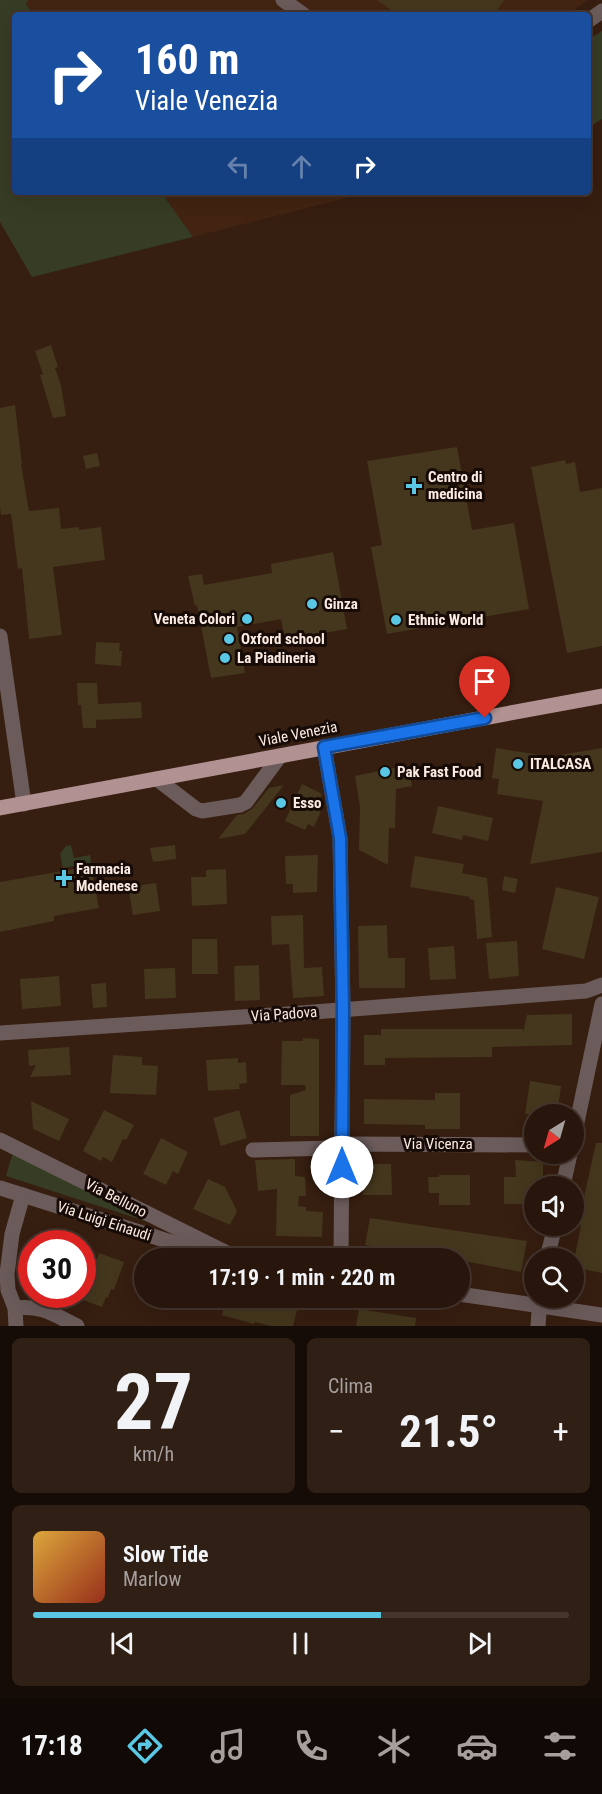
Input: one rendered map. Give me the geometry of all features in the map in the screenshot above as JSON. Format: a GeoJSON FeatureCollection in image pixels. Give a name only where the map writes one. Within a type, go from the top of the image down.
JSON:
{"type":"FeatureCollection","features":[{"type":"Feature","properties":{"kind":"main road","name":"Viale Venezia"},"geometry":{"type":"LineString","coordinates":[[0,808],[602,696]]}},
{"type":"Feature","properties":{"kind":"street"},"geometry":{"type":"LineString","coordinates":[[283,0],[300,12]]}},
{"type":"Feature","properties":{"kind":"street"},"geometry":{"type":"LineString","coordinates":[[0,636],[24,804]]}},
{"type":"Feature","properties":{"kind":"street"},"geometry":{"type":"LineString","coordinates":[[324,747],[340,838],[343,1009],[341,1248]]}},
{"type":"Feature","properties":{"kind":"street"},"geometry":{"type":"LineString","coordinates":[[157,779],[196,809],[202,811],[240,806],[280,756]]}},
{"type":"Feature","properties":{"kind":"street","name":"Via Padova"},"geometry":{"type":"LineString","coordinates":[[0,1033],[586,991],[602,985]]}},
{"type":"Feature","properties":{"kind":"street"},"geometry":{"type":"LineString","coordinates":[[581,1104],[602,1004]]}},
{"type":"Feature","properties":{"kind":"street","name":"Via Belluno"},"geometry":{"type":"LineString","coordinates":[[0,1140],[220,1248]]}},
{"type":"Feature","properties":{"kind":"street","name":"Via Vicenza"},"geometry":{"type":"LineString","coordinates":[[253,1150],[332,1148],[342,1144],[524,1145]]}},
{"type":"Feature","properties":{"kind":"street","name":"Via Luigi Einaudi"},"geometry":{"type":"LineString","coordinates":[[0,1188],[174,1243],[197,1248]]}},
{"type":"Feature","properties":{"kind":"street"},"geometry":{"type":"LineString","coordinates":[[16,1326],[15,1308],[8,1290],[7,1274],[12,1234],[23,1195]]}},
{"type":"Feature","properties":{"kind":"street"},"geometry":{"type":"LineString","coordinates":[[470,1295],[524,1300]]}},
{"type":"Feature","properties":{"kind":"street"},"geometry":{"type":"LineString","coordinates":[[15,1308],[31,1306],[46,1310],[77,1326]]}},
{"type":"Feature","properties":{"kind":"street"},"geometry":{"type":"LineString","coordinates":[[538,1326],[539,1308]]}},
{"type":"Feature","properties":{"kind":"street"},"geometry":{"type":"LineString","coordinates":[[568,1308],[602,1315]]}},
{"type":"Feature","properties":{"kind":"shaded area"},"geometry":{"type":"Polygon","coordinates":[[[28,0],[588,0],[571,12],[32,12],[26,4],[28,0]]]}},
{"type":"Feature","properties":{"kind":"shaded area"},"geometry":{"type":"Polygon","coordinates":[[[163,195],[358,195],[193,237],[163,195]]]}},
{"type":"Feature","properties":{"kind":"green space"},"geometry":{"type":"Polygon","coordinates":[[[0,0],[28,0],[26,4],[32,12],[12,12],[12,195],[163,195],[193,237],[32,277],[0,222],[0,0]]]}},
{"type":"Feature","properties":{"kind":"green space"},"geometry":{"type":"Polygon","coordinates":[[[602,31],[602,119],[591,126],[591,38],[602,31]]]}},
{"type":"Feature","properties":{"kind":"green space"},"geometry":{"type":"Polygon","coordinates":[[[71,845],[74,858],[90,855],[91,863],[63,868],[60,854],[66,846],[71,845]]]}},
{"type":"Feature","properties":{"kind":"green space"},"geometry":{"type":"Polygon","coordinates":[[[13,1152],[151,1223],[6,1176],[13,1152]]]}},
{"type":"Feature","properties":{"kind":"building"},"geometry":{"type":"Polygon","coordinates":[[[377,0],[504,0],[496,12],[394,12],[377,0]]]}},
{"type":"Feature","properties":{"kind":"building"},"geometry":{"type":"Polygon","coordinates":[[[51,345],[58,367],[55,368],[61,385],[66,416],[53,418],[35,351],[51,345]]]}},
{"type":"Feature","properties":{"kind":"building"},"geometry":{"type":"Polygon","coordinates":[[[15,405],[29,511],[59,508],[61,529],[79,527],[79,530],[101,527],[105,560],[53,567],[62,635],[29,639],[22,568],[18,569],[11,514],[1,515],[0,408],[15,405]]]}},
{"type":"Feature","properties":{"kind":"building"},"geometry":{"type":"Polygon","coordinates":[[[457,447],[472,530],[514,523],[529,609],[387,634],[371,547],[382,545],[367,461],[457,447]]]}},
{"type":"Feature","properties":{"kind":"building"},"geometry":{"type":"Polygon","coordinates":[[[97,453],[100,466],[86,469],[83,456],[97,453]]]}},
{"type":"Feature","properties":{"kind":"building"},"geometry":{"type":"Polygon","coordinates":[[[565,460],[566,464],[575,462],[580,492],[602,488],[602,646],[567,653],[531,467],[565,460]]]}},
{"type":"Feature","properties":{"kind":"building"},"geometry":{"type":"Polygon","coordinates":[[[333,552],[347,629],[285,640],[281,619],[237,627],[245,673],[211,678],[197,605],[195,606],[188,576],[202,574],[204,585],[272,573],[271,564],[333,552]]]}},
{"type":"Feature","properties":{"kind":"building"},"geometry":{"type":"Polygon","coordinates":[[[96,642],[120,643],[121,666],[95,664],[96,642]]]}},
{"type":"Feature","properties":{"kind":"building"},"geometry":{"type":"Polygon","coordinates":[[[77,683],[97,683],[98,704],[141,702],[142,718],[96,720],[96,728],[83,728],[81,705],[78,705],[77,683]]]}},
{"type":"Feature","properties":{"kind":"building"},"geometry":{"type":"Polygon","coordinates":[[[496,748],[560,758],[560,755],[602,748],[602,852],[530,864],[543,801],[497,794],[499,779],[492,778],[496,748]]]}},
{"type":"Feature","properties":{"kind":"building"},"geometry":{"type":"Polygon","coordinates":[[[408,765],[412,786],[396,789],[395,828],[389,828],[388,865],[359,850],[360,807],[355,776],[408,765]]]}},
{"type":"Feature","properties":{"kind":"building"},"geometry":{"type":"Polygon","coordinates":[[[302,784],[322,794],[315,809],[321,811],[314,827],[308,824],[305,830],[285,821],[302,784]]]}},
{"type":"Feature","properties":{"kind":"building"},"geometry":{"type":"Polygon","coordinates":[[[284,785],[245,834],[218,839],[237,815],[244,814],[253,808],[269,788],[284,785]]]}},
{"type":"Feature","properties":{"kind":"building"},"geometry":{"type":"Polygon","coordinates":[[[438,806],[493,818],[488,841],[463,835],[462,840],[432,833],[438,806]]]}},
{"type":"Feature","properties":{"kind":"building"},"geometry":{"type":"Polygon","coordinates":[[[175,845],[176,859],[153,862],[150,848],[175,845]]]}},
{"type":"Feature","properties":{"kind":"building"},"geometry":{"type":"Polygon","coordinates":[[[318,855],[317,892],[293,893],[293,884],[286,884],[285,856],[318,855]]]}},
{"type":"Feature","properties":{"kind":"building"},"geometry":{"type":"Polygon","coordinates":[[[415,856],[464,864],[462,873],[487,878],[492,937],[477,939],[474,900],[469,899],[470,897],[410,887],[415,856]]]}},
{"type":"Feature","properties":{"kind":"building"},"geometry":{"type":"Polygon","coordinates":[[[91,866],[99,908],[54,916],[54,921],[0,932],[0,882],[91,866]]]}},
{"type":"Feature","properties":{"kind":"building"},"geometry":{"type":"Polygon","coordinates":[[[226,869],[227,904],[192,906],[191,877],[206,877],[206,870],[226,869]]]}},
{"type":"Feature","properties":{"kind":"building"},"geometry":{"type":"Polygon","coordinates":[[[504,876],[518,879],[515,893],[502,890],[504,876]]]}},
{"type":"Feature","properties":{"kind":"building"},"geometry":{"type":"Polygon","coordinates":[[[156,883],[160,911],[133,915],[128,887],[156,883]]]}},
{"type":"Feature","properties":{"kind":"building"},"geometry":{"type":"Polygon","coordinates":[[[556,887],[599,897],[584,959],[542,949],[556,887]]]}},
{"type":"Feature","properties":{"kind":"building"},"geometry":{"type":"Polygon","coordinates":[[[303,915],[304,968],[322,967],[324,996],[293,998],[289,944],[272,945],[271,916],[303,915]]]}},
{"type":"Feature","properties":{"kind":"building"},"geometry":{"type":"Polygon","coordinates":[[[387,925],[388,958],[405,958],[405,988],[359,988],[358,926],[387,925]]]}},
{"type":"Feature","properties":{"kind":"building"},"geometry":{"type":"Polygon","coordinates":[[[192,939],[217,939],[218,974],[192,974],[192,939]]]}},
{"type":"Feature","properties":{"kind":"building"},"geometry":{"type":"Polygon","coordinates":[[[517,941],[519,976],[489,979],[486,943],[517,941]]]}},
{"type":"Feature","properties":{"kind":"building"},"geometry":{"type":"Polygon","coordinates":[[[454,946],[456,979],[430,980],[428,948],[454,946]]]}},
{"type":"Feature","properties":{"kind":"building"},"geometry":{"type":"Polygon","coordinates":[[[259,965],[260,1000],[235,1001],[234,966],[259,965]]]}},
{"type":"Feature","properties":{"kind":"building"},"geometry":{"type":"Polygon","coordinates":[[[175,968],[176,998],[145,999],[144,969],[175,968]]]}},
{"type":"Feature","properties":{"kind":"building"},"geometry":{"type":"Polygon","coordinates":[[[59,976],[61,1006],[22,1009],[20,979],[59,976]]]}},
{"type":"Feature","properties":{"kind":"building"},"geometry":{"type":"Polygon","coordinates":[[[106,983],[107,1007],[93,1008],[91,984],[106,983]]]}},
{"type":"Feature","properties":{"kind":"building"},"geometry":{"type":"Polygon","coordinates":[[[572,1014],[572,1045],[492,1047],[492,1057],[385,1058],[385,1065],[364,1065],[364,1035],[381,1035],[381,1029],[523,1029],[523,1033],[527,1015],[572,1014]]]}},
{"type":"Feature","properties":{"kind":"building"},"geometry":{"type":"Polygon","coordinates":[[[303,1038],[319,1039],[319,1136],[290,1136],[290,1095],[306,1090],[305,1085],[281,1085],[282,1041],[303,1041],[303,1038]]]}},
{"type":"Feature","properties":{"kind":"building"},"geometry":{"type":"Polygon","coordinates":[[[69,1047],[71,1075],[30,1077],[36,1065],[29,1066],[28,1050],[69,1047]]]}},
{"type":"Feature","properties":{"kind":"building"},"geometry":{"type":"Polygon","coordinates":[[[113,1055],[142,1057],[142,1065],[158,1066],[156,1095],[110,1093],[113,1055]]]}},
{"type":"Feature","properties":{"kind":"building"},"geometry":{"type":"Polygon","coordinates":[[[238,1058],[238,1063],[246,1062],[247,1083],[239,1084],[240,1089],[208,1091],[206,1060],[238,1058]]]}},
{"type":"Feature","properties":{"kind":"building"},"geometry":{"type":"Polygon","coordinates":[[[530,1081],[561,1086],[558,1104],[527,1104],[530,1081]]]}},
{"type":"Feature","properties":{"kind":"building"},"geometry":{"type":"Polygon","coordinates":[[[435,1093],[460,1093],[460,1129],[425,1129],[425,1125],[364,1124],[364,1099],[435,1100],[435,1093]]]}},
{"type":"Feature","properties":{"kind":"building"},"geometry":{"type":"Polygon","coordinates":[[[31,1101],[69,1119],[59,1141],[33,1129],[31,1101]]]}},
{"type":"Feature","properties":{"kind":"building"},"geometry":{"type":"Polygon","coordinates":[[[104,1110],[134,1125],[126,1140],[123,1139],[112,1162],[103,1157],[101,1161],[83,1151],[104,1110]]]}},
{"type":"Feature","properties":{"kind":"building"},"geometry":{"type":"Polygon","coordinates":[[[239,1110],[247,1138],[221,1146],[213,1118],[239,1110]]]}},
{"type":"Feature","properties":{"kind":"building"},"geometry":{"type":"Polygon","coordinates":[[[161,1138],[188,1152],[178,1174],[173,1171],[166,1185],[143,1174],[161,1138]]]}},
{"type":"Feature","properties":{"kind":"building"},"geometry":{"type":"Polygon","coordinates":[[[596,1143],[602,1143],[602,1273],[584,1269],[584,1248],[577,1248],[579,1236],[584,1236],[584,1197],[596,1143]]]}},
{"type":"Feature","properties":{"kind":"building"},"geometry":{"type":"Polygon","coordinates":[[[295,1159],[295,1176],[305,1177],[306,1196],[299,1196],[298,1206],[306,1207],[306,1211],[323,1212],[322,1237],[276,1236],[277,1189],[258,1191],[255,1160],[295,1159]]]}},
{"type":"Feature","properties":{"kind":"building"},"geometry":{"type":"Polygon","coordinates":[[[515,1160],[524,1161],[524,1164],[543,1164],[543,1176],[524,1176],[524,1204],[504,1204],[504,1177],[516,1177],[515,1160]]]}},
{"type":"Feature","properties":{"kind":"building"},"geometry":{"type":"Polygon","coordinates":[[[363,1164],[391,1164],[392,1195],[363,1195],[363,1164]]]}},
{"type":"Feature","properties":{"kind":"building"},"geometry":{"type":"Polygon","coordinates":[[[439,1175],[470,1175],[470,1205],[439,1205],[439,1193],[429,1193],[428,1177],[439,1177],[439,1175]]]}},
{"type":"Feature","properties":{"kind":"building"},"geometry":{"type":"Polygon","coordinates":[[[208,1179],[225,1187],[237,1211],[230,1225],[193,1209],[208,1179]]]}},
{"type":"Feature","properties":{"kind":"building"},"geometry":{"type":"Polygon","coordinates":[[[370,1218],[527,1241],[521,1272],[470,1262],[470,1248],[384,1248],[365,1245],[370,1218]]]}},
{"type":"Feature","properties":{"kind":"building"},"geometry":{"type":"Polygon","coordinates":[[[99,1253],[124,1262],[114,1290],[111,1289],[102,1307],[96,1305],[96,1262],[99,1253]]]}},
{"type":"Feature","properties":{"kind":"building"},"geometry":{"type":"Polygon","coordinates":[[[224,1308],[298,1308],[293,1326],[271,1326],[255,1322],[254,1324],[222,1315],[224,1308]]]}},
{"type":"Feature","properties":{"kind":"building"},"geometry":{"type":"Polygon","coordinates":[[[359,1309],[416,1318],[415,1326],[356,1326],[359,1309]]]}},
{"type":"Feature","properties":{"kind":"place","name":"Centro di medicina"},"geometry":{"type":"Point","coordinates":[414,486]}},
{"type":"Feature","properties":{"kind":"place","name":"Ginza"},"geometry":{"type":"Point","coordinates":[312,604]}},
{"type":"Feature","properties":{"kind":"place","name":"Veneta Colori"},"geometry":{"type":"Point","coordinates":[247,619]}},
{"type":"Feature","properties":{"kind":"place","name":"Ethnic World"},"geometry":{"type":"Point","coordinates":[396,620]}},
{"type":"Feature","properties":{"kind":"place","name":"Oxford school"},"geometry":{"type":"Point","coordinates":[229,639]}},
{"type":"Feature","properties":{"kind":"place","name":"La Piadineria"},"geometry":{"type":"Point","coordinates":[225,658]}},
{"type":"Feature","properties":{"kind":"place","name":"ITALCASA"},"geometry":{"type":"Point","coordinates":[518,764]}},
{"type":"Feature","properties":{"kind":"place","name":"Pak Fast Food"},"geometry":{"type":"Point","coordinates":[385,772]}},
{"type":"Feature","properties":{"kind":"place","name":"Esso"},"geometry":{"type":"Point","coordinates":[281,803]}},
{"type":"Feature","properties":{"kind":"place","name":"Farmacia Modenese"},"geometry":{"type":"Point","coordinates":[64,878]}},
{"type":"Feature","properties":{"kind":"route"},"geometry":{"type":"LineString","coordinates":[[342,1167],[343,1009],[340,838],[324,747],[485,718]]}}]}
